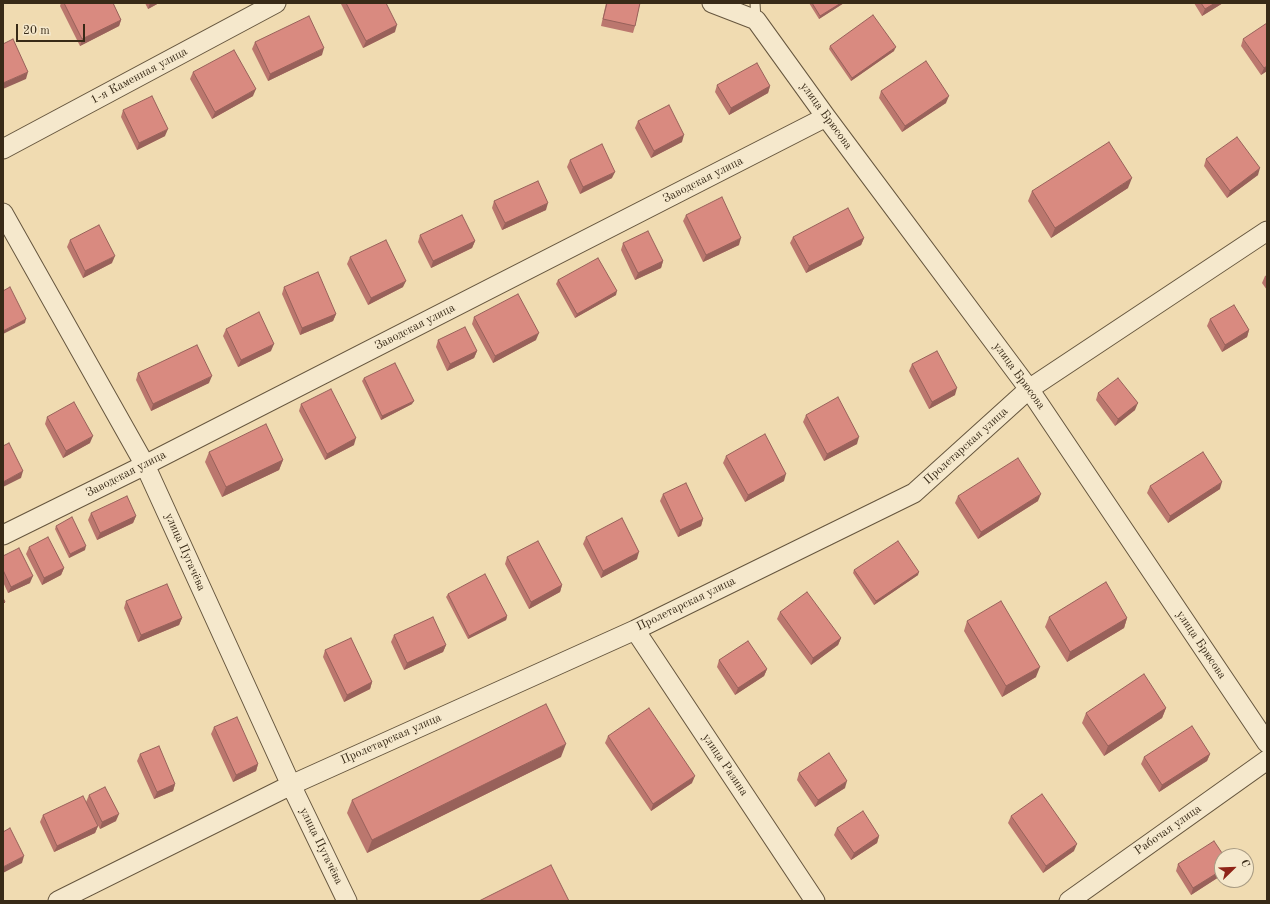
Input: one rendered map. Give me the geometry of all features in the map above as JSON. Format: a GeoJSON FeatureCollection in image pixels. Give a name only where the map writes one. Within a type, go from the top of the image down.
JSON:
{"type":"FeatureCollection","features":[{"type":"Feature","properties":{"kind":"street","name":"1-я Каменная улица"},"geometry":{"type":"LineString","coordinates":[[3,149],[276,3]]}},
{"type":"Feature","properties":{"kind":"street"},"geometry":{"type":"LineString","coordinates":[[712,3],[755,11]]}},
{"type":"Feature","properties":{"kind":"street","name":"улица Брюсова"},"geometry":{"type":"LineString","coordinates":[[755,11],[826,117],[1029,389],[1267,743]]}},
{"type":"Feature","properties":{"kind":"street","name":"Заводская улица"},"geometry":{"type":"LineString","coordinates":[[3,535],[145,465],[826,117]]}},
{"type":"Feature","properties":{"kind":"street","name":"улица Пугачёва"},"geometry":{"type":"LineString","coordinates":[[3,213],[145,465],[291,785],[347,901]]}},
{"type":"Feature","properties":{"kind":"street","name":"Пролетарская улица"},"geometry":{"type":"LineString","coordinates":[[58,901],[291,785],[635,630],[914,494],[1029,389],[1267,232]]}},
{"type":"Feature","properties":{"kind":"street","name":"улица Разина"},"geometry":{"type":"LineString","coordinates":[[635,630],[816,901]]}},
{"type":"Feature","properties":{"kind":"street","name":"Рабочая улица"},"geometry":{"type":"LineString","coordinates":[[1069,901],[1267,760]]}},
{"type":"Feature","properties":{"kind":"building"},"geometry":{"type":"Polygon","coordinates":[[[64,3],[113,3],[121,20],[82,39],[64,3]]]}},
{"type":"Feature","properties":{"kind":"building"},"geometry":{"type":"Polygon","coordinates":[[[346,3],[386,3],[397,25],[366,41],[346,3]]]}},
{"type":"Feature","properties":{"kind":"building"},"geometry":{"type":"Polygon","coordinates":[[[607,3],[640,3],[635,26],[603,19],[607,3]]]}},
{"type":"Feature","properties":{"kind":"building"},"geometry":{"type":"Polygon","coordinates":[[[812,3],[841,3],[820,16],[812,3]]]}},
{"type":"Feature","properties":{"kind":"building"},"geometry":{"type":"Polygon","coordinates":[[[1201,3],[1215,3],[1205,9],[1201,3]]]}},
{"type":"Feature","properties":{"kind":"building"},"geometry":{"type":"Polygon","coordinates":[[[873,15],[896,47],[852,78],[830,46],[873,15]]]}},
{"type":"Feature","properties":{"kind":"building"},"geometry":{"type":"Polygon","coordinates":[[[309,16],[324,48],[270,74],[255,42],[309,16]]]}},
{"type":"Feature","properties":{"kind":"building"},"geometry":{"type":"Polygon","coordinates":[[[1267,23],[1267,66],[1264,68],[1243,39],[1267,23]]]}},
{"type":"Feature","properties":{"kind":"building"},"geometry":{"type":"Polygon","coordinates":[[[13,39],[28,72],[3,83],[3,44],[13,39]]]}},
{"type":"Feature","properties":{"kind":"building"},"geometry":{"type":"Polygon","coordinates":[[[234,50],[256,89],[215,112],[193,72],[234,50]]]}},
{"type":"Feature","properties":{"kind":"building"},"geometry":{"type":"Polygon","coordinates":[[[926,61],[949,96],[905,126],[881,91],[926,61]]]}},
{"type":"Feature","properties":{"kind":"building"},"geometry":{"type":"Polygon","coordinates":[[[757,63],[770,86],[731,108],[717,85],[757,63]]]}},
{"type":"Feature","properties":{"kind":"building"},"geometry":{"type":"Polygon","coordinates":[[[152,96],[168,129],[139,143],[123,110],[152,96]]]}},
{"type":"Feature","properties":{"kind":"building"},"geometry":{"type":"Polygon","coordinates":[[[669,105],[684,135],[654,151],[638,121],[669,105]]]}},
{"type":"Feature","properties":{"kind":"building"},"geometry":{"type":"Polygon","coordinates":[[[1237,137],[1260,168],[1230,191],[1206,159],[1237,137]]]}},
{"type":"Feature","properties":{"kind":"building"},"geometry":{"type":"Polygon","coordinates":[[[1109,142],[1132,178],[1055,228],[1032,191],[1109,142]]]}},
{"type":"Feature","properties":{"kind":"building"},"geometry":{"type":"Polygon","coordinates":[[[602,144],[615,172],[583,187],[570,160],[602,144]]]}},
{"type":"Feature","properties":{"kind":"building"},"geometry":{"type":"Polygon","coordinates":[[[538,181],[548,203],[505,223],[494,201],[538,181]]]}},
{"type":"Feature","properties":{"kind":"building"},"geometry":{"type":"Polygon","coordinates":[[[722,197],[741,238],[706,255],[686,215],[722,197]]]}},
{"type":"Feature","properties":{"kind":"building"},"geometry":{"type":"Polygon","coordinates":[[[848,208],[864,238],[809,266],[793,237],[848,208]]]}},
{"type":"Feature","properties":{"kind":"building"},"geometry":{"type":"Polygon","coordinates":[[[462,215],[475,241],[433,261],[420,235],[462,215]]]}},
{"type":"Feature","properties":{"kind":"building"},"geometry":{"type":"Polygon","coordinates":[[[99,225],[115,256],[85,271],[70,240],[99,225]]]}},
{"type":"Feature","properties":{"kind":"building"},"geometry":{"type":"Polygon","coordinates":[[[648,231],[663,261],[638,273],[623,243],[648,231]]]}},
{"type":"Feature","properties":{"kind":"building"},"geometry":{"type":"Polygon","coordinates":[[[386,240],[406,281],[371,298],[350,257],[386,240]]]}},
{"type":"Feature","properties":{"kind":"building"},"geometry":{"type":"Polygon","coordinates":[[[598,258],[617,291],[577,314],[558,280],[598,258]]]}},
{"type":"Feature","properties":{"kind":"building"},"geometry":{"type":"Polygon","coordinates":[[[318,272],[336,314],[302,328],[284,287],[318,272]]]}},
{"type":"Feature","properties":{"kind":"building"},"geometry":{"type":"Polygon","coordinates":[[[10,287],[26,319],[3,331],[3,291],[10,287]]]}},
{"type":"Feature","properties":{"kind":"building"},"geometry":{"type":"Polygon","coordinates":[[[518,294],[539,333],[495,356],[474,317],[518,294]]]}},
{"type":"Feature","properties":{"kind":"building"},"geometry":{"type":"Polygon","coordinates":[[[1234,305],[1249,330],[1225,345],[1210,319],[1234,305]]]}},
{"type":"Feature","properties":{"kind":"building"},"geometry":{"type":"Polygon","coordinates":[[[259,312],[274,344],[241,360],[226,329],[259,312]]]}},
{"type":"Feature","properties":{"kind":"building"},"geometry":{"type":"Polygon","coordinates":[[[465,327],[477,351],[450,364],[438,340],[465,327]]]}},
{"type":"Feature","properties":{"kind":"building"},"geometry":{"type":"Polygon","coordinates":[[[197,345],[212,376],[153,404],[138,373],[197,345]]]}},
{"type":"Feature","properties":{"kind":"building"},"geometry":{"type":"Polygon","coordinates":[[[937,351],[957,388],[932,402],[912,364],[937,351]]]}},
{"type":"Feature","properties":{"kind":"building"},"geometry":{"type":"Polygon","coordinates":[[[395,363],[414,401],[382,416],[364,378],[395,363]]]}},
{"type":"Feature","properties":{"kind":"building"},"geometry":{"type":"Polygon","coordinates":[[[1118,378],[1138,403],[1118,419],[1098,393],[1118,378]]]}},
{"type":"Feature","properties":{"kind":"building"},"geometry":{"type":"Polygon","coordinates":[[[331,389],[356,438],[327,454],[301,404],[331,389]]]}},
{"type":"Feature","properties":{"kind":"building"},"geometry":{"type":"Polygon","coordinates":[[[838,397],[859,437],[827,454],[806,415],[838,397]]]}},
{"type":"Feature","properties":{"kind":"building"},"geometry":{"type":"Polygon","coordinates":[[[74,402],[93,436],[66,451],[47,417],[74,402]]]}},
{"type":"Feature","properties":{"kind":"building"},"geometry":{"type":"Polygon","coordinates":[[[266,424],[283,460],[226,487],[209,452],[266,424]]]}},
{"type":"Feature","properties":{"kind":"building"},"geometry":{"type":"Polygon","coordinates":[[[765,434],[786,474],[748,495],[726,456],[765,434]]]}},
{"type":"Feature","properties":{"kind":"building"},"geometry":{"type":"Polygon","coordinates":[[[9,443],[23,471],[3,482],[3,446],[9,443]]]}},
{"type":"Feature","properties":{"kind":"building"},"geometry":{"type":"Polygon","coordinates":[[[1203,452],[1222,482],[1170,516],[1150,486],[1203,452]]]}},
{"type":"Feature","properties":{"kind":"building"},"geometry":{"type":"Polygon","coordinates":[[[1018,458],[1041,494],[981,532],[958,496],[1018,458]]]}},
{"type":"Feature","properties":{"kind":"building"},"geometry":{"type":"Polygon","coordinates":[[[686,483],[703,519],[680,530],[663,494],[686,483]]]}},
{"type":"Feature","properties":{"kind":"building"},"geometry":{"type":"Polygon","coordinates":[[[127,496],[136,516],[100,533],[91,513],[127,496]]]}},
{"type":"Feature","properties":{"kind":"building"},"geometry":{"type":"Polygon","coordinates":[[[72,517],[86,546],[70,554],[56,526],[72,517]]]}},
{"type":"Feature","properties":{"kind":"building"},"geometry":{"type":"Polygon","coordinates":[[[622,518],[639,552],[603,571],[586,537],[622,518]]]}},
{"type":"Feature","properties":{"kind":"building"},"geometry":{"type":"Polygon","coordinates":[[[48,537],[64,568],[44,578],[29,547],[48,537]]]}},
{"type":"Feature","properties":{"kind":"building"},"geometry":{"type":"Polygon","coordinates":[[[538,541],[562,585],[531,602],[507,557],[538,541]]]}},
{"type":"Feature","properties":{"kind":"building"},"geometry":{"type":"Polygon","coordinates":[[[898,541],[919,572],[876,601],[854,570],[898,541]]]}},
{"type":"Feature","properties":{"kind":"building"},"geometry":{"type":"Polygon","coordinates":[[[19,548],[33,576],[11,587],[3,570],[3,556],[19,548]]]}},
{"type":"Feature","properties":{"kind":"building"},"geometry":{"type":"Polygon","coordinates":[[[485,574],[507,616],[469,636],[448,594],[485,574]]]}},
{"type":"Feature","properties":{"kind":"building"},"geometry":{"type":"Polygon","coordinates":[[[1106,582],[1127,618],[1070,652],[1049,617],[1106,582]]]}},
{"type":"Feature","properties":{"kind":"building"},"geometry":{"type":"Polygon","coordinates":[[[167,584],[182,618],[141,635],[126,601],[167,584]]]}},
{"type":"Feature","properties":{"kind":"building"},"geometry":{"type":"Polygon","coordinates":[[[807,592],[841,638],[813,658],[780,612],[807,592]]]}},
{"type":"Feature","properties":{"kind":"building"},"geometry":{"type":"Polygon","coordinates":[[[1001,601],[1040,667],[1006,686],[967,621],[1001,601]]]}},
{"type":"Feature","properties":{"kind":"building"},"geometry":{"type":"Polygon","coordinates":[[[433,617],[446,645],[407,663],[394,635],[433,617]]]}},
{"type":"Feature","properties":{"kind":"building"},"geometry":{"type":"Polygon","coordinates":[[[351,638],[372,682],[347,695],[325,650],[351,638]]]}},
{"type":"Feature","properties":{"kind":"building"},"geometry":{"type":"Polygon","coordinates":[[[748,641],[767,669],[738,688],[719,660],[748,641]]]}},
{"type":"Feature","properties":{"kind":"building"},"geometry":{"type":"Polygon","coordinates":[[[1144,674],[1166,708],[1108,746],[1086,713],[1144,674]]]}},
{"type":"Feature","properties":{"kind":"building"},"geometry":{"type":"Polygon","coordinates":[[[546,704],[566,744],[372,840],[352,800],[546,704]]]}},
{"type":"Feature","properties":{"kind":"building"},"geometry":{"type":"Polygon","coordinates":[[[649,708],[695,776],[653,804],[608,736],[649,708]]]}},
{"type":"Feature","properties":{"kind":"building"},"geometry":{"type":"Polygon","coordinates":[[[237,717],[258,764],[236,775],[214,727],[237,717]]]}},
{"type":"Feature","properties":{"kind":"building"},"geometry":{"type":"Polygon","coordinates":[[[1192,726],[1210,754],[1162,785],[1144,757],[1192,726]]]}},
{"type":"Feature","properties":{"kind":"building"},"geometry":{"type":"Polygon","coordinates":[[[159,746],[175,784],[157,792],[140,754],[159,746]]]}},
{"type":"Feature","properties":{"kind":"building"},"geometry":{"type":"Polygon","coordinates":[[[829,753],[847,781],[818,800],[799,773],[829,753]]]}},
{"type":"Feature","properties":{"kind":"building"},"geometry":{"type":"Polygon","coordinates":[[[105,787],[119,814],[102,822],[89,795],[105,787]]]}},
{"type":"Feature","properties":{"kind":"building"},"geometry":{"type":"Polygon","coordinates":[[[1042,794],[1077,844],[1046,866],[1011,816],[1042,794]]]}},
{"type":"Feature","properties":{"kind":"building"},"geometry":{"type":"Polygon","coordinates":[[[83,796],[98,826],[57,846],[43,815],[83,796]]]}},
{"type":"Feature","properties":{"kind":"building"},"geometry":{"type":"Polygon","coordinates":[[[863,811],[879,836],[854,853],[837,828],[863,811]]]}},
{"type":"Feature","properties":{"kind":"building"},"geometry":{"type":"Polygon","coordinates":[[[10,828],[24,856],[3,867],[3,832],[10,828]]]}},
{"type":"Feature","properties":{"kind":"building"},"geometry":{"type":"Polygon","coordinates":[[[1214,841],[1219,848],[1214,848],[1214,875],[1193,888],[1178,864],[1214,841]]]}},
{"type":"Feature","properties":{"kind":"building"},"geometry":{"type":"Polygon","coordinates":[[[551,865],[569,901],[479,901],[551,865]]]}}]}
